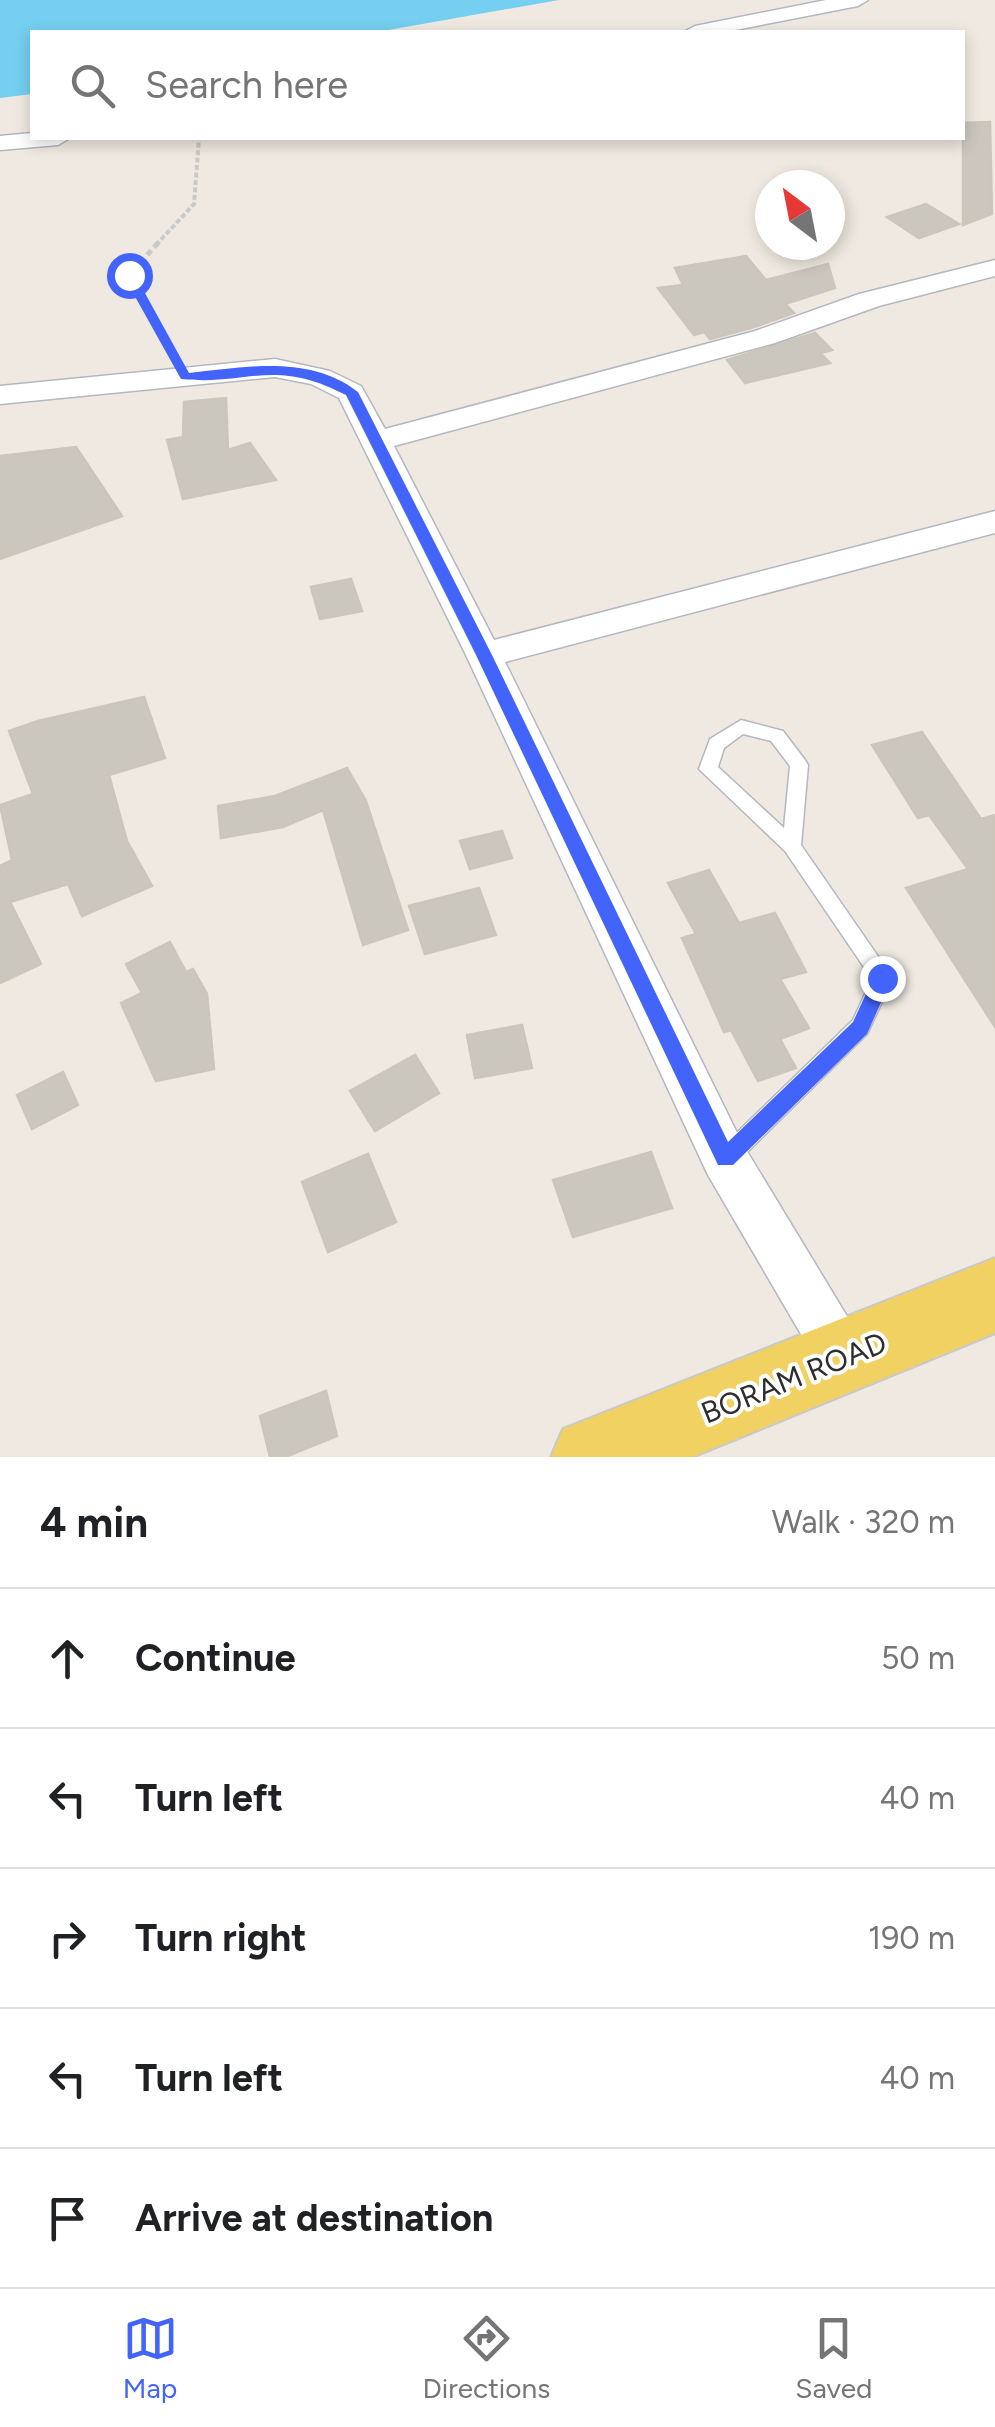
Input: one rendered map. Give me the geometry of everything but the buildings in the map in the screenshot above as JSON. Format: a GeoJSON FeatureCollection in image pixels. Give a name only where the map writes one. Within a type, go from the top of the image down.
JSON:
{"type":"FeatureCollection","features":[{"type":"Feature","properties":{"kind":"main road","name":"BORAM ROAD"},"geometry":{"type":"LineString","coordinates":[[592,1457],[844,1359],[995,1295]]}},
{"type":"Feature","properties":{"kind":"street"},"geometry":{"type":"LineString","coordinates":[[705,30],[858,0]]}},
{"type":"Feature","properties":{"kind":"street"},"geometry":{"type":"LineString","coordinates":[[0,143],[35,140]]}},
{"type":"Feature","properties":{"kind":"street"},"geometry":{"type":"LineString","coordinates":[[375,441],[765,338],[869,300],[995,268]]}},
{"type":"Feature","properties":{"kind":"street"},"geometry":{"type":"LineString","coordinates":[[0,394],[275,368],[320,376],[352,392],[484,655],[726,1158],[844,1359]]}},
{"type":"Feature","properties":{"kind":"street"},"geometry":{"type":"LineString","coordinates":[[484,655],[995,522]]}},
{"type":"Feature","properties":{"kind":"lane"},"geometry":{"type":"LineString","coordinates":[[726,1158],[860,1028],[882,978],[792,846],[708,770],[716,744],[741,727],[777,736],[799,765],[792,846]]}},
{"type":"Feature","properties":{"kind":"path"},"geometry":{"type":"LineString","coordinates":[[185,377],[129,275],[194,204],[199,140]]}},
{"type":"Feature","properties":{"kind":"water"},"geometry":{"type":"Polygon","coordinates":[[[0,0],[559,0],[388,30],[30,30],[30,94],[0,98],[0,0]]]}},
{"type":"Feature","properties":{"kind":"route"},"geometry":{"type":"LineString","coordinates":[[129,275],[185,377],[275,368],[320,376],[352,392],[484,655],[726,1158],[860,1028],[882,978]]}}]}
